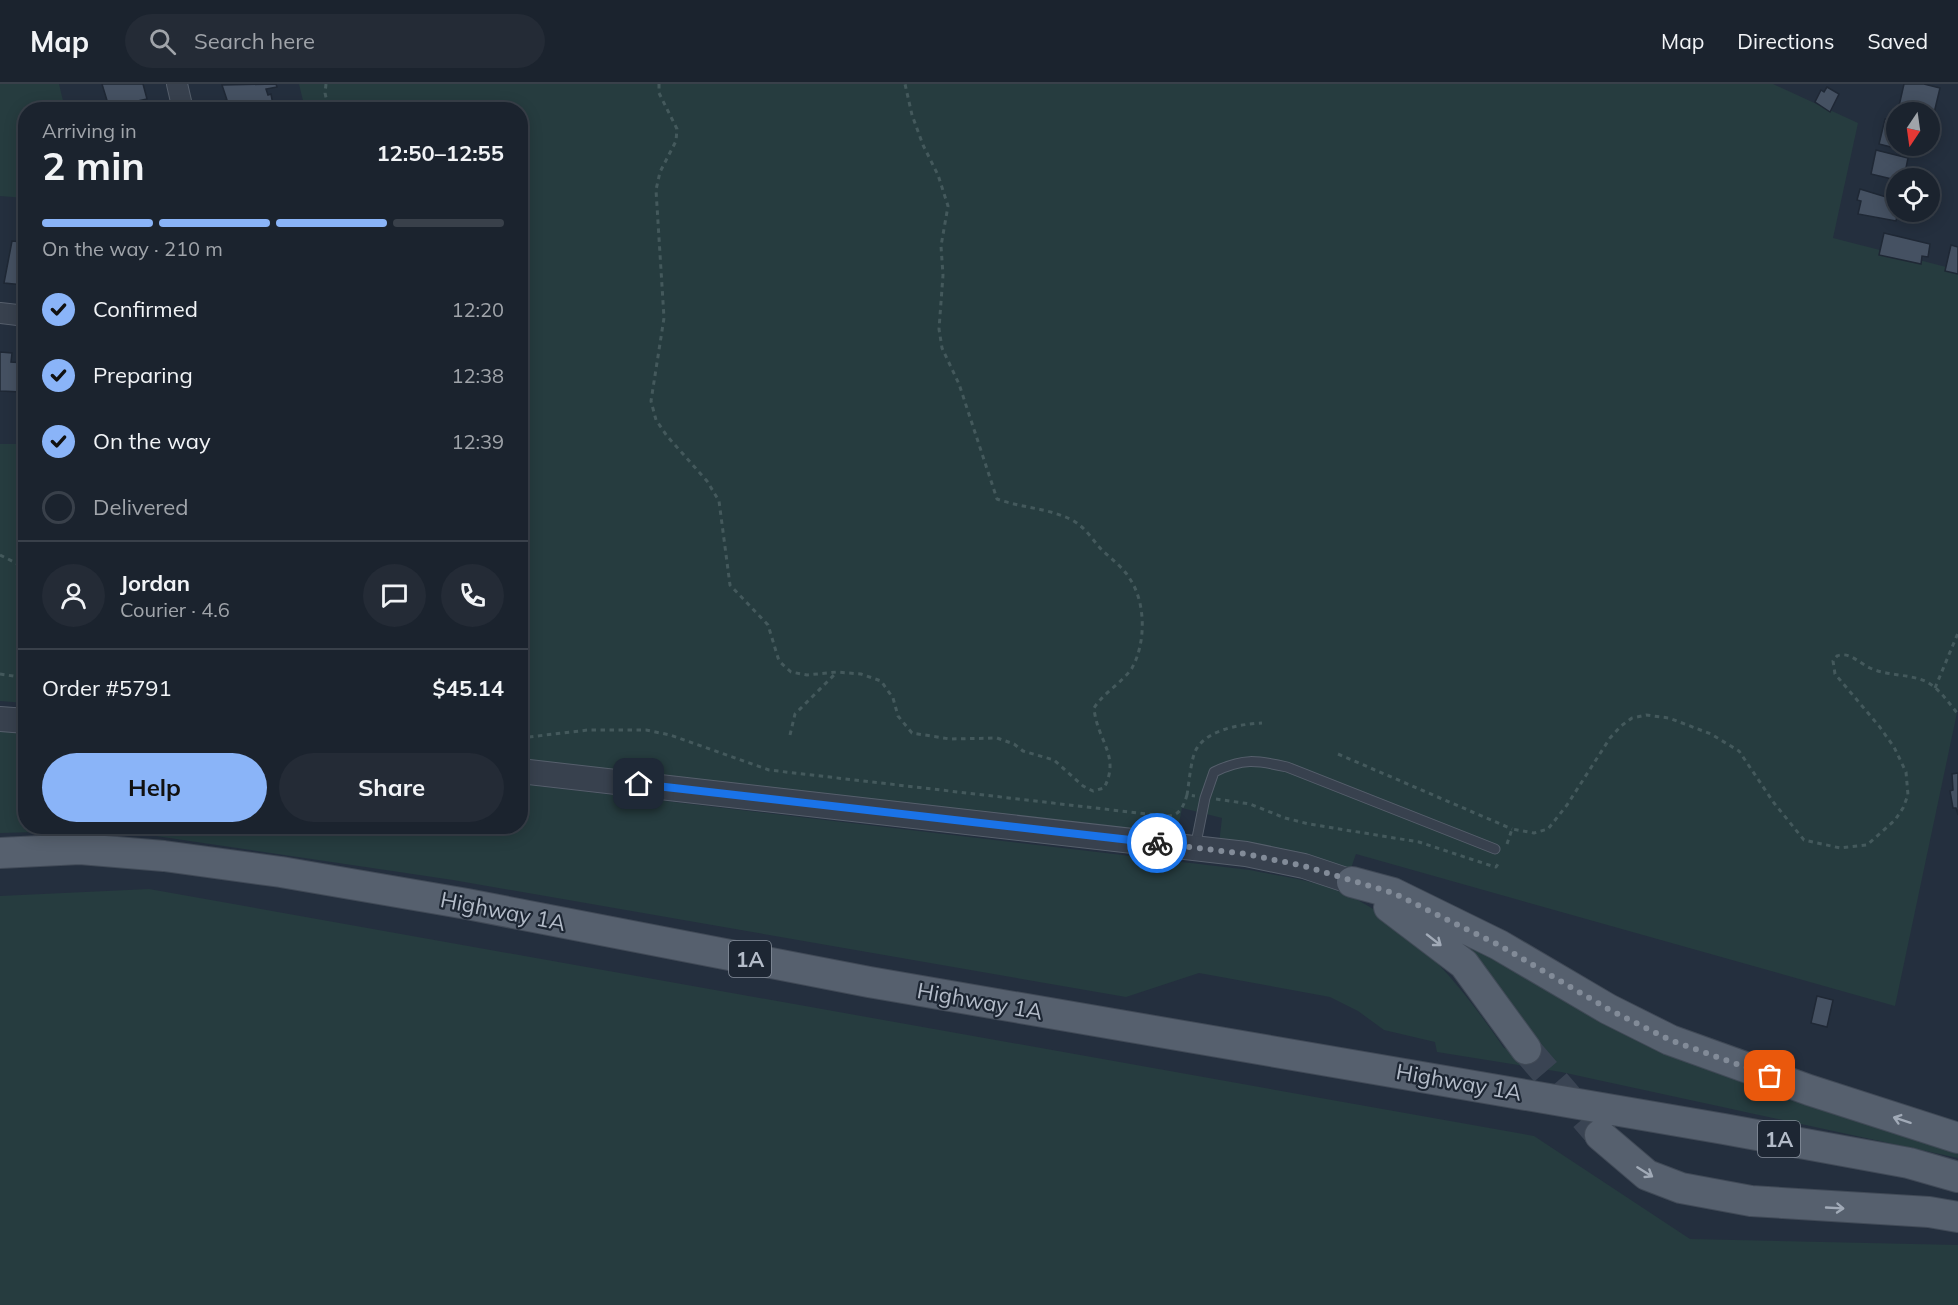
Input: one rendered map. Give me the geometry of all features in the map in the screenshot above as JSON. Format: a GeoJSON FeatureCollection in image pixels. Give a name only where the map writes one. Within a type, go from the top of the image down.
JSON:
{"type":"FeatureCollection","features":[{"type":"Feature","properties":{"kind":"main road","name":"Highway 1A"},"geometry":{"type":"LineString","coordinates":[[0,853],[80,849],[164,856],[281,872],[467,904],[870,982],[1713,1127],[1909,1163],[1958,1177]]}},
{"type":"Feature","properties":{"kind":"main road"},"geometry":{"type":"LineString","coordinates":[[1352,882],[1412,922],[1464,964],[1526,1049]]}},
{"type":"Feature","properties":{"kind":"main road"},"geometry":{"type":"LineString","coordinates":[[1352,882],[1393,893],[1488,940],[1608,1009],[1670,1040],[1809,1090],[1958,1138]]}},
{"type":"Feature","properties":{"kind":"main road"},"geometry":{"type":"LineString","coordinates":[[1600,1135],[1647,1175],[1681,1188],[1751,1201],[1929,1212],[1958,1217]]}},
{"type":"Feature","properties":{"kind":"street"},"geometry":{"type":"LineString","coordinates":[[177,84],[181,102]]}},
{"type":"Feature","properties":{"kind":"street"},"geometry":{"type":"LineString","coordinates":[[0,313],[18,315]]}},
{"type":"Feature","properties":{"kind":"street"},"geometry":{"type":"LineString","coordinates":[[0,718],[18,720]]}},
{"type":"Feature","properties":{"kind":"street"},"geometry":{"type":"LineString","coordinates":[[528,772],[1246,854],[1304,866],[1352,882]]}},
{"type":"Feature","properties":{"kind":"lane"},"geometry":{"type":"LineString","coordinates":[[1195,848],[1205,798],[1214,771],[1236,762],[1257,760],[1287,767],[1501,851]]}},
{"type":"Feature","properties":{"kind":"path"},"geometry":{"type":"LineString","coordinates":[[326,84],[327,102]]}},
{"type":"Feature","properties":{"kind":"path"},"geometry":{"type":"LineString","coordinates":[[659,84],[659,93],[677,129],[676,141],[660,172],[656,190],[664,318],[651,401],[656,420],[667,436],[707,481],[719,501],[730,585],[768,625],[779,661],[791,672],[807,675],[837,672],[861,674],[882,681],[892,698],[898,716],[912,733],[950,739],[997,738],[1014,744],[1023,751],[1054,760],[1083,786],[1093,791],[1104,788],[1111,776],[1112,759],[1101,738],[1094,708],[1101,696],[1131,668],[1140,646],[1142,621],[1131,580],[1090,534],[1074,521],[1059,514],[997,499],[959,384],[942,348],[939,329],[943,284],[941,246],[948,206],[938,175],[923,145],[912,114],[905,84]]}},
{"type":"Feature","properties":{"kind":"path"},"geometry":{"type":"LineString","coordinates":[[0,555],[18,564]]}},
{"type":"Feature","properties":{"kind":"path"},"geometry":{"type":"LineString","coordinates":[[1935,688],[1958,633]]}},
{"type":"Feature","properties":{"kind":"path"},"geometry":{"type":"LineString","coordinates":[[1338,754],[1512,829],[1534,833],[1548,829],[1567,805],[1620,726],[1632,718],[1647,715],[1670,718],[1711,734],[1739,751],[1774,803],[1804,840],[1840,848],[1867,845],[1895,820],[1908,795],[1906,772],[1894,747],[1835,674],[1833,660],[1841,654],[1848,655],[1871,668],[1890,675],[1924,681],[1935,688],[1958,714]]}},
{"type":"Feature","properties":{"kind":"path"},"geometry":{"type":"LineString","coordinates":[[790,735],[795,714],[837,672]]}},
{"type":"Feature","properties":{"kind":"path"},"geometry":{"type":"LineString","coordinates":[[0,674],[18,677]]}},
{"type":"Feature","properties":{"kind":"path"},"geometry":{"type":"LineString","coordinates":[[528,737],[588,730],[645,730],[670,735],[769,770],[1174,816],[1180,812],[1187,795],[1196,749],[1210,736],[1243,724],[1262,723]]}},
{"type":"Feature","properties":{"kind":"path"},"geometry":{"type":"LineString","coordinates":[[1187,795],[1250,804],[1285,818],[1309,824],[1419,842],[1492,866],[1498,865],[1501,851],[1512,829]]}},
{"type":"Feature","properties":{"kind":"green space"},"geometry":{"type":"Polygon","coordinates":[[[0,84],[59,84],[63,102],[18,102],[18,197],[0,196],[0,84]]]}},
{"type":"Feature","properties":{"kind":"green space"},"geometry":{"type":"Polygon","coordinates":[[[299,84],[1773,84],[1858,123],[1833,238],[1958,270],[1958,708],[1895,1006],[1356,854],[1351,868],[1301,855],[1219,844],[1222,818],[1182,808],[1176,838],[528,762],[528,102],[303,102],[299,84]]]}},
{"type":"Feature","properties":{"kind":"green space"},"geometry":{"type":"Polygon","coordinates":[[[0,444],[18,444],[18,702],[0,701],[0,444]]]}},
{"type":"Feature","properties":{"kind":"green space"},"geometry":{"type":"Polygon","coordinates":[[[0,730],[18,731],[18,833],[0,833],[0,730]]]}},
{"type":"Feature","properties":{"kind":"green space"},"geometry":{"type":"Polygon","coordinates":[[[528,785],[1250,870],[1322,885],[1378,912],[1426,951],[1467,998],[1504,1048],[1538,1053],[1418,913],[1608,1024],[1675,1058],[1958,1150],[1958,1158],[1561,1072],[1437,1052],[1435,1042],[1384,1030],[1358,1011],[1330,997],[1199,973],[1126,997],[453,880],[142,834],[528,834],[528,785]]]}},
{"type":"Feature","properties":{"kind":"green space"},"geometry":{"type":"Polygon","coordinates":[[[149,889],[1534,1136],[1690,1239],[1958,1245],[1958,1305],[0,1305],[0,896],[149,889]]]}},
{"type":"Feature","properties":{"kind":"building"},"geometry":{"type":"Polygon","coordinates":[[[102,84],[143,84],[147,99],[133,102],[107,102],[102,84]]]}},
{"type":"Feature","properties":{"kind":"building"},"geometry":{"type":"Polygon","coordinates":[[[276,84],[277,87],[266,89],[268,95],[271,94],[272,102],[219,102],[227,100],[222,85],[276,84]]]}},
{"type":"Feature","properties":{"kind":"building"},"geometry":{"type":"Polygon","coordinates":[[[1904,84],[1924,84],[1940,88],[1937,102],[1900,102],[1904,84]]]}},
{"type":"Feature","properties":{"kind":"building"},"geometry":{"type":"Polygon","coordinates":[[[1827,87],[1839,94],[1830,112],[1815,102],[1821,90],[1824,92],[1827,87]]]}},
{"type":"Feature","properties":{"kind":"building"},"geometry":{"type":"Polygon","coordinates":[[[1885,119],[1886,119],[1886,146],[1879,144],[1885,119]]]}},
{"type":"Feature","properties":{"kind":"building"},"geometry":{"type":"Polygon","coordinates":[[[1876,150],[1886,152],[1886,156],[1908,158],[1906,168],[1886,168],[1886,178],[1871,174],[1876,150]]]}},
{"type":"Feature","properties":{"kind":"building"},"geometry":{"type":"Polygon","coordinates":[[[1860,189],[1886,197],[1886,219],[1858,214],[1861,201],[1857,200],[1860,189]]]}},
{"type":"Feature","properties":{"kind":"building"},"geometry":{"type":"Polygon","coordinates":[[[1884,233],[1930,244],[1928,257],[1922,256],[1921,264],[1879,255],[1884,233]]]}},
{"type":"Feature","properties":{"kind":"building"},"geometry":{"type":"Polygon","coordinates":[[[12,241],[18,242],[18,284],[4,283],[12,241]]]}},
{"type":"Feature","properties":{"kind":"building"},"geometry":{"type":"Polygon","coordinates":[[[1951,245],[1958,247],[1958,274],[1945,271],[1951,245]]]}},
{"type":"Feature","properties":{"kind":"building"},"geometry":{"type":"Polygon","coordinates":[[[0,352],[12,353],[11,362],[18,362],[18,392],[0,391],[0,352]]]}},
{"type":"Feature","properties":{"kind":"building"},"geometry":{"type":"Polygon","coordinates":[[[1958,773],[1958,815],[1956,808],[1953,808],[1950,791],[1953,790],[1952,774],[1958,773]]]}},
{"type":"Feature","properties":{"kind":"building"},"geometry":{"type":"Polygon","coordinates":[[[1817,996],[1833,1000],[1827,1027],[1811,1023],[1817,996]]]}},
{"type":"Feature","properties":{"kind":"tunnel"},"geometry":{"type":"LineString","coordinates":[[1526,1049],[1600,1135]]}},
{"type":"Feature","properties":{"kind":"way so far"},"geometry":{"type":"LineString","coordinates":[[1157,843],[1246,854],[1304,866],[1393,893],[1499,945],[1608,1009],[1670,1040],[1770,1076]]}},
{"type":"Feature","properties":{"kind":"route"},"geometry":{"type":"LineString","coordinates":[[639,784],[1157,843]]}}]}
